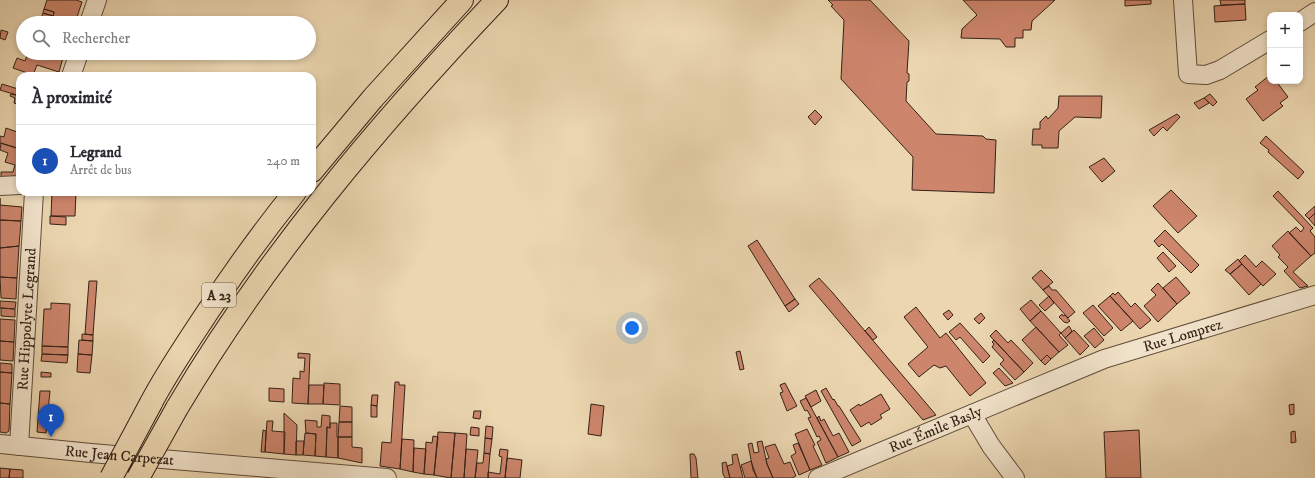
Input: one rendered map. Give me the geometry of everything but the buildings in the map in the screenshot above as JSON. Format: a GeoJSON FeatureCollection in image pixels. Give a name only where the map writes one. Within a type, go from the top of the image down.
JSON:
{"type":"FeatureCollection","features":[{"type":"Feature","properties":{"kind":"highway"},"geometry":{"type":"LineString","coordinates":[[316,166],[373,98],[462,0]]}},
{"type":"Feature","properties":{"kind":"highway","name":"A 23"},"geometry":{"type":"LineString","coordinates":[[138,478],[207,358],[263,275],[303,222],[386,123],[436,65],[497,0]]}},
{"type":"Feature","properties":{"kind":"highway","name":"A 23"},"geometry":{"type":"LineString","coordinates":[[111,478],[151,403],[213,303],[270,223],[292,196]]}},
{"type":"Feature","properties":{"kind":"street"},"geometry":{"type":"LineString","coordinates":[[91,16],[97,0]]}},
{"type":"Feature","properties":{"kind":"street"},"geometry":{"type":"LineString","coordinates":[[1183,0],[1188,74],[1206,75],[1220,70],[1267,42]]}},
{"type":"Feature","properties":{"kind":"street"},"geometry":{"type":"LineString","coordinates":[[1303,20],[1315,12]]}},
{"type":"Feature","properties":{"kind":"street"},"geometry":{"type":"LineString","coordinates":[[72,72],[76,60]]}},
{"type":"Feature","properties":{"kind":"street"},"geometry":{"type":"LineString","coordinates":[[0,186],[16,185]]}},
{"type":"Feature","properties":{"kind":"street","name":"Rue Hippolyte Legrand"},"geometry":{"type":"LineString","coordinates":[[19,446],[34,196]]}},
{"type":"Feature","properties":{"kind":"street","name":"Rue Lomprez"},"geometry":{"type":"LineString","coordinates":[[1052,380],[1118,354],[1315,295]]}},
{"type":"Feature","properties":{"kind":"street","name":"Rue Émile Basly"},"geometry":{"type":"LineString","coordinates":[[818,478],[1052,380]]}},
{"type":"Feature","properties":{"kind":"street"},"geometry":{"type":"LineString","coordinates":[[972,414],[991,446],[1015,478]]}},
{"type":"Feature","properties":{"kind":"street","name":"Rue Jean Carpezat"},"geometry":{"type":"LineString","coordinates":[[0,444],[387,478]]}},
{"type":"Feature","properties":{"kind":"place","name":"Legrand"},"geometry":{"type":"Point","coordinates":[51,437]}}]}
